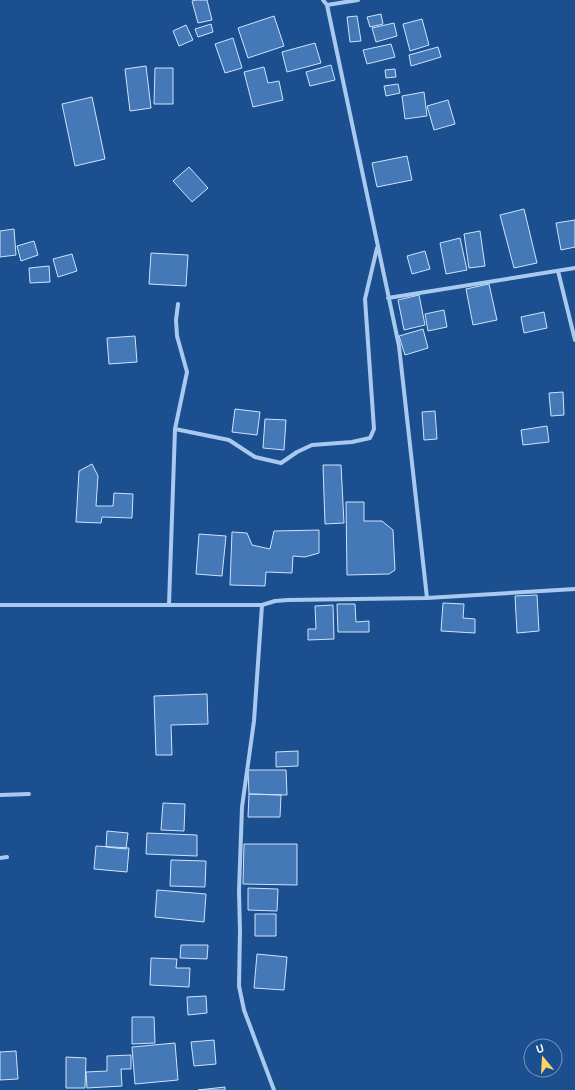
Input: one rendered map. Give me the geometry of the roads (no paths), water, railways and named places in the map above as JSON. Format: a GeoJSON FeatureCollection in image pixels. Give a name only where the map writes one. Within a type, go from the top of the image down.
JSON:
{"type":"FeatureCollection","features":[{"type":"Feature","properties":{"kind":"street"},"geometry":{"type":"LineString","coordinates":[[323,0],[327,5],[399,346],[427,598]]}},
{"type":"Feature","properties":{"kind":"street"},"geometry":{"type":"LineString","coordinates":[[327,5],[358,0]]}},
{"type":"Feature","properties":{"kind":"street"},"geometry":{"type":"LineString","coordinates":[[175,429],[229,440],[255,457],[281,463],[297,452],[312,445],[352,442],[370,438],[374,429],[365,299],[377,246]]}},
{"type":"Feature","properties":{"kind":"street"},"geometry":{"type":"LineString","coordinates":[[388,298],[575,268]]}},
{"type":"Feature","properties":{"kind":"street"},"geometry":{"type":"LineString","coordinates":[[558,271],[575,340]]}},
{"type":"Feature","properties":{"kind":"street"},"geometry":{"type":"LineString","coordinates":[[169,605],[175,429],[187,372],[177,336],[176,320],[178,304]]}},
{"type":"Feature","properties":{"kind":"street"},"geometry":{"type":"LineString","coordinates":[[0,605],[262,605],[275,601],[288,600],[427,598],[575,589]]}},
{"type":"Feature","properties":{"kind":"street"},"geometry":{"type":"LineString","coordinates":[[262,605],[254,721],[242,806],[239,891],[239,986],[244,1010],[274,1090]]}},
{"type":"Feature","properties":{"kind":"street"},"geometry":{"type":"LineString","coordinates":[[0,795],[29,794]]}},
{"type":"Feature","properties":{"kind":"street"},"geometry":{"type":"LineString","coordinates":[[0,858],[8,857]]}}]}
